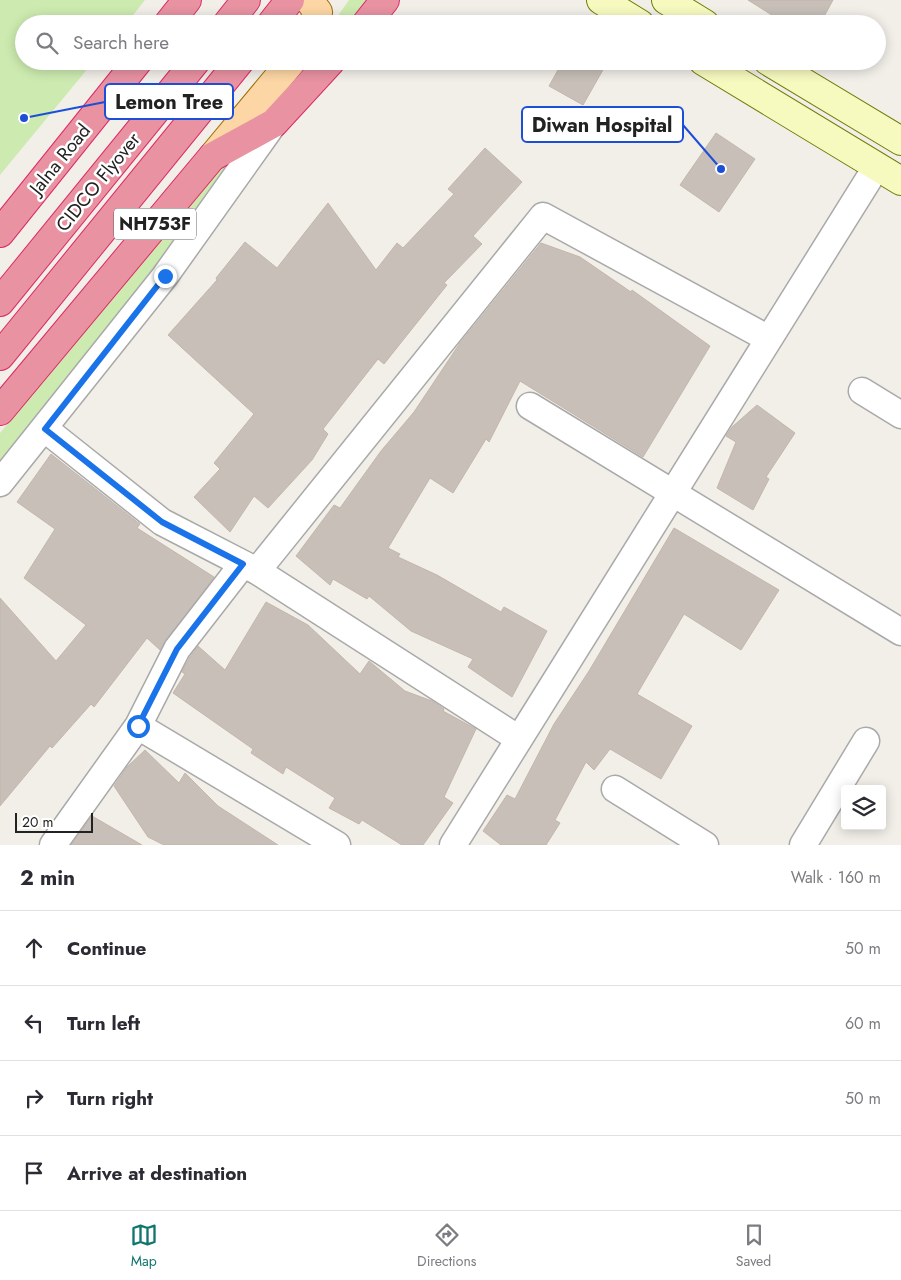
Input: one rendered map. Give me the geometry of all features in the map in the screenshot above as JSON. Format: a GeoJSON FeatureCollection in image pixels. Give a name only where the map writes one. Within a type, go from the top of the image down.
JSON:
{"type":"FeatureCollection","features":[{"type":"Feature","properties":{"kind":"highway"},"geometry":{"type":"LineString","coordinates":[[175,15],[187,0]]}},
{"type":"Feature","properties":{"kind":"highway"},"geometry":{"type":"LineString","coordinates":[[234,15],[246,0]]}},
{"type":"Feature","properties":{"kind":"highway"},"geometry":{"type":"LineString","coordinates":[[278,15],[290,0]]}},
{"type":"Feature","properties":{"kind":"highway"},"geometry":{"type":"LineString","coordinates":[[374,15],[386,0]]}},
{"type":"Feature","properties":{"kind":"highway","name":"Jalna Road"},"geometry":{"type":"LineString","coordinates":[[0,234],[131,70]]}},
{"type":"Feature","properties":{"kind":"highway","name":"CIDCO Flyover"},"geometry":{"type":"LineString","coordinates":[[0,302],[189,70]]}},
{"type":"Feature","properties":{"kind":"highway","name":"CIDCO Flyover"},"geometry":{"type":"LineString","coordinates":[[0,356],[233,70]]}},
{"type":"Feature","properties":{"kind":"highway","name":"NH753F"},"geometry":{"type":"LineString","coordinates":[[0,411],[212,157],[274,124],[323,70]]}},
{"type":"Feature","properties":{"kind":"main road"},"geometry":{"type":"LineString","coordinates":[[309,0],[318,12],[317,15]]}},
{"type":"Feature","properties":{"kind":"main road"},"geometry":{"type":"LineString","coordinates":[[601,0],[625,15]]}},
{"type":"Feature","properties":{"kind":"main road"},"geometry":{"type":"LineString","coordinates":[[676,3],[693,15]]}},
{"type":"Feature","properties":{"kind":"main road"},"geometry":{"type":"LineString","coordinates":[[212,157],[284,70]]}},
{"type":"Feature","properties":{"kind":"main road"},"geometry":{"type":"LineString","coordinates":[[718,70],[901,181]]}},
{"type":"Feature","properties":{"kind":"main road"},"geometry":{"type":"LineString","coordinates":[[783,70],[901,141]]}},
{"type":"Feature","properties":{"kind":"street"},"geometry":{"type":"LineString","coordinates":[[0,483],[45,429],[165,276],[274,124]]}},
{"type":"Feature","properties":{"kind":"street"},"geometry":{"type":"LineString","coordinates":[[453,845],[877,166]]}},
{"type":"Feature","properties":{"kind":"street"},"geometry":{"type":"LineString","coordinates":[[53,845],[138,726],[177,649],[250,568],[543,216],[769,339]]}},
{"type":"Feature","properties":{"kind":"street"},"geometry":{"type":"LineString","coordinates":[[862,391],[901,415]]}},
{"type":"Feature","properties":{"kind":"street"},"geometry":{"type":"LineString","coordinates":[[530,406],[901,632]]}},
{"type":"Feature","properties":{"kind":"street"},"geometry":{"type":"LineString","coordinates":[[45,429],[162,522],[250,568],[519,739]]}},
{"type":"Feature","properties":{"kind":"street"},"geometry":{"type":"LineString","coordinates":[[138,726],[337,845]]}},
{"type":"Feature","properties":{"kind":"street"},"geometry":{"type":"LineString","coordinates":[[803,845],[866,741]]}},
{"type":"Feature","properties":{"kind":"street"},"geometry":{"type":"LineString","coordinates":[[615,789],[705,845]]}},
{"type":"Feature","properties":{"kind":"green space"},"geometry":{"type":"Polygon","coordinates":[[[0,0],[145,0],[133,15],[15,15],[15,70],[87,70],[0,175],[0,0]]]}},
{"type":"Feature","properties":{"kind":"green space"},"geometry":{"type":"Polygon","coordinates":[[[349,0],[369,0],[357,15],[338,15],[349,0]]]}},
{"type":"Feature","properties":{"kind":"green space"},"geometry":{"type":"Polygon","coordinates":[[[299,70],[313,70],[0,460],[0,433],[299,70]]]}},
{"type":"Feature","properties":{"kind":"building"},"geometry":{"type":"Polygon","coordinates":[[[748,0],[833,0],[825,15],[772,15],[748,0]]]}},
{"type":"Feature","properties":{"kind":"building"},"geometry":{"type":"Polygon","coordinates":[[[558,70],[603,70],[583,105],[549,86],[558,70]]]}},
{"type":"Feature","properties":{"kind":"building"},"geometry":{"type":"Polygon","coordinates":[[[716,133],[755,159],[719,212],[680,185],[716,133]]]}},
{"type":"Feature","properties":{"kind":"building"},"geometry":{"type":"Polygon","coordinates":[[[485,148],[522,182],[473,236],[482,244],[444,283],[447,285],[384,364],[378,359],[323,429],[328,434],[312,460],[268,508],[254,496],[230,532],[194,497],[220,469],[214,463],[254,414],[168,335],[217,280],[216,278],[245,242],[277,268],[328,203],[376,270],[397,243],[403,248],[454,194],[448,189],[485,148]]]}},
{"type":"Feature","properties":{"kind":"building"},"geometry":{"type":"Polygon","coordinates":[[[541,243],[580,257],[631,292],[632,290],[710,346],[643,457],[520,381],[489,442],[486,439],[453,493],[430,478],[388,548],[400,554],[398,557],[437,575],[501,612],[504,607],[547,631],[512,697],[468,667],[473,659],[411,631],[369,596],[367,599],[333,579],[330,585],[296,556],[334,505],[340,508],[381,451],[414,412],[460,343],[541,243]]]}},
{"type":"Feature","properties":{"kind":"building"},"geometry":{"type":"Polygon","coordinates":[[[757,405],[795,433],[766,477],[769,479],[753,510],[717,488],[736,442],[726,436],[732,427],[757,405]]]}},
{"type":"Feature","properties":{"kind":"building"},"geometry":{"type":"Polygon","coordinates":[[[51,454],[140,524],[137,528],[214,577],[160,650],[147,638],[94,707],[91,704],[52,748],[50,746],[0,806],[0,598],[56,661],[86,625],[24,578],[55,529],[17,502],[51,454]]]}},
{"type":"Feature","properties":{"kind":"building"},"geometry":{"type":"Polygon","coordinates":[[[674,528],[779,590],[741,650],[684,614],[637,694],[692,726],[661,779],[610,749],[594,770],[586,762],[555,820],[560,823],[546,845],[501,845],[483,831],[507,795],[515,799],[554,724],[589,671],[674,528]]]}},
{"type":"Feature","properties":{"kind":"building"},"geometry":{"type":"Polygon","coordinates":[[[266,602],[308,625],[360,674],[369,661],[405,691],[432,701],[444,709],[443,711],[476,729],[444,797],[453,803],[423,845],[402,845],[362,820],[359,824],[329,808],[335,798],[286,767],[283,774],[251,753],[253,749],[173,693],[185,674],[182,672],[198,646],[225,670],[266,602]]]}},
{"type":"Feature","properties":{"kind":"building"},"geometry":{"type":"Polygon","coordinates":[[[145,750],[179,783],[185,773],[218,806],[278,845],[164,845],[148,837],[114,786],[127,767],[145,750]]]}},
{"type":"Feature","properties":{"kind":"building"},"geometry":{"type":"Polygon","coordinates":[[[92,816],[142,845],[71,845],[92,816]]]}},
{"type":"Feature","properties":{"kind":"place","name":"Lemon Tree"},"geometry":{"type":"Point","coordinates":[24,118]}},
{"type":"Feature","properties":{"kind":"place","name":"Diwan Hospital"},"geometry":{"type":"Point","coordinates":[721,169]}},
{"type":"Feature","properties":{"kind":"route"},"geometry":{"type":"LineString","coordinates":[[138,726],[177,649],[243,564],[162,522],[45,429],[165,276]]}}]}
